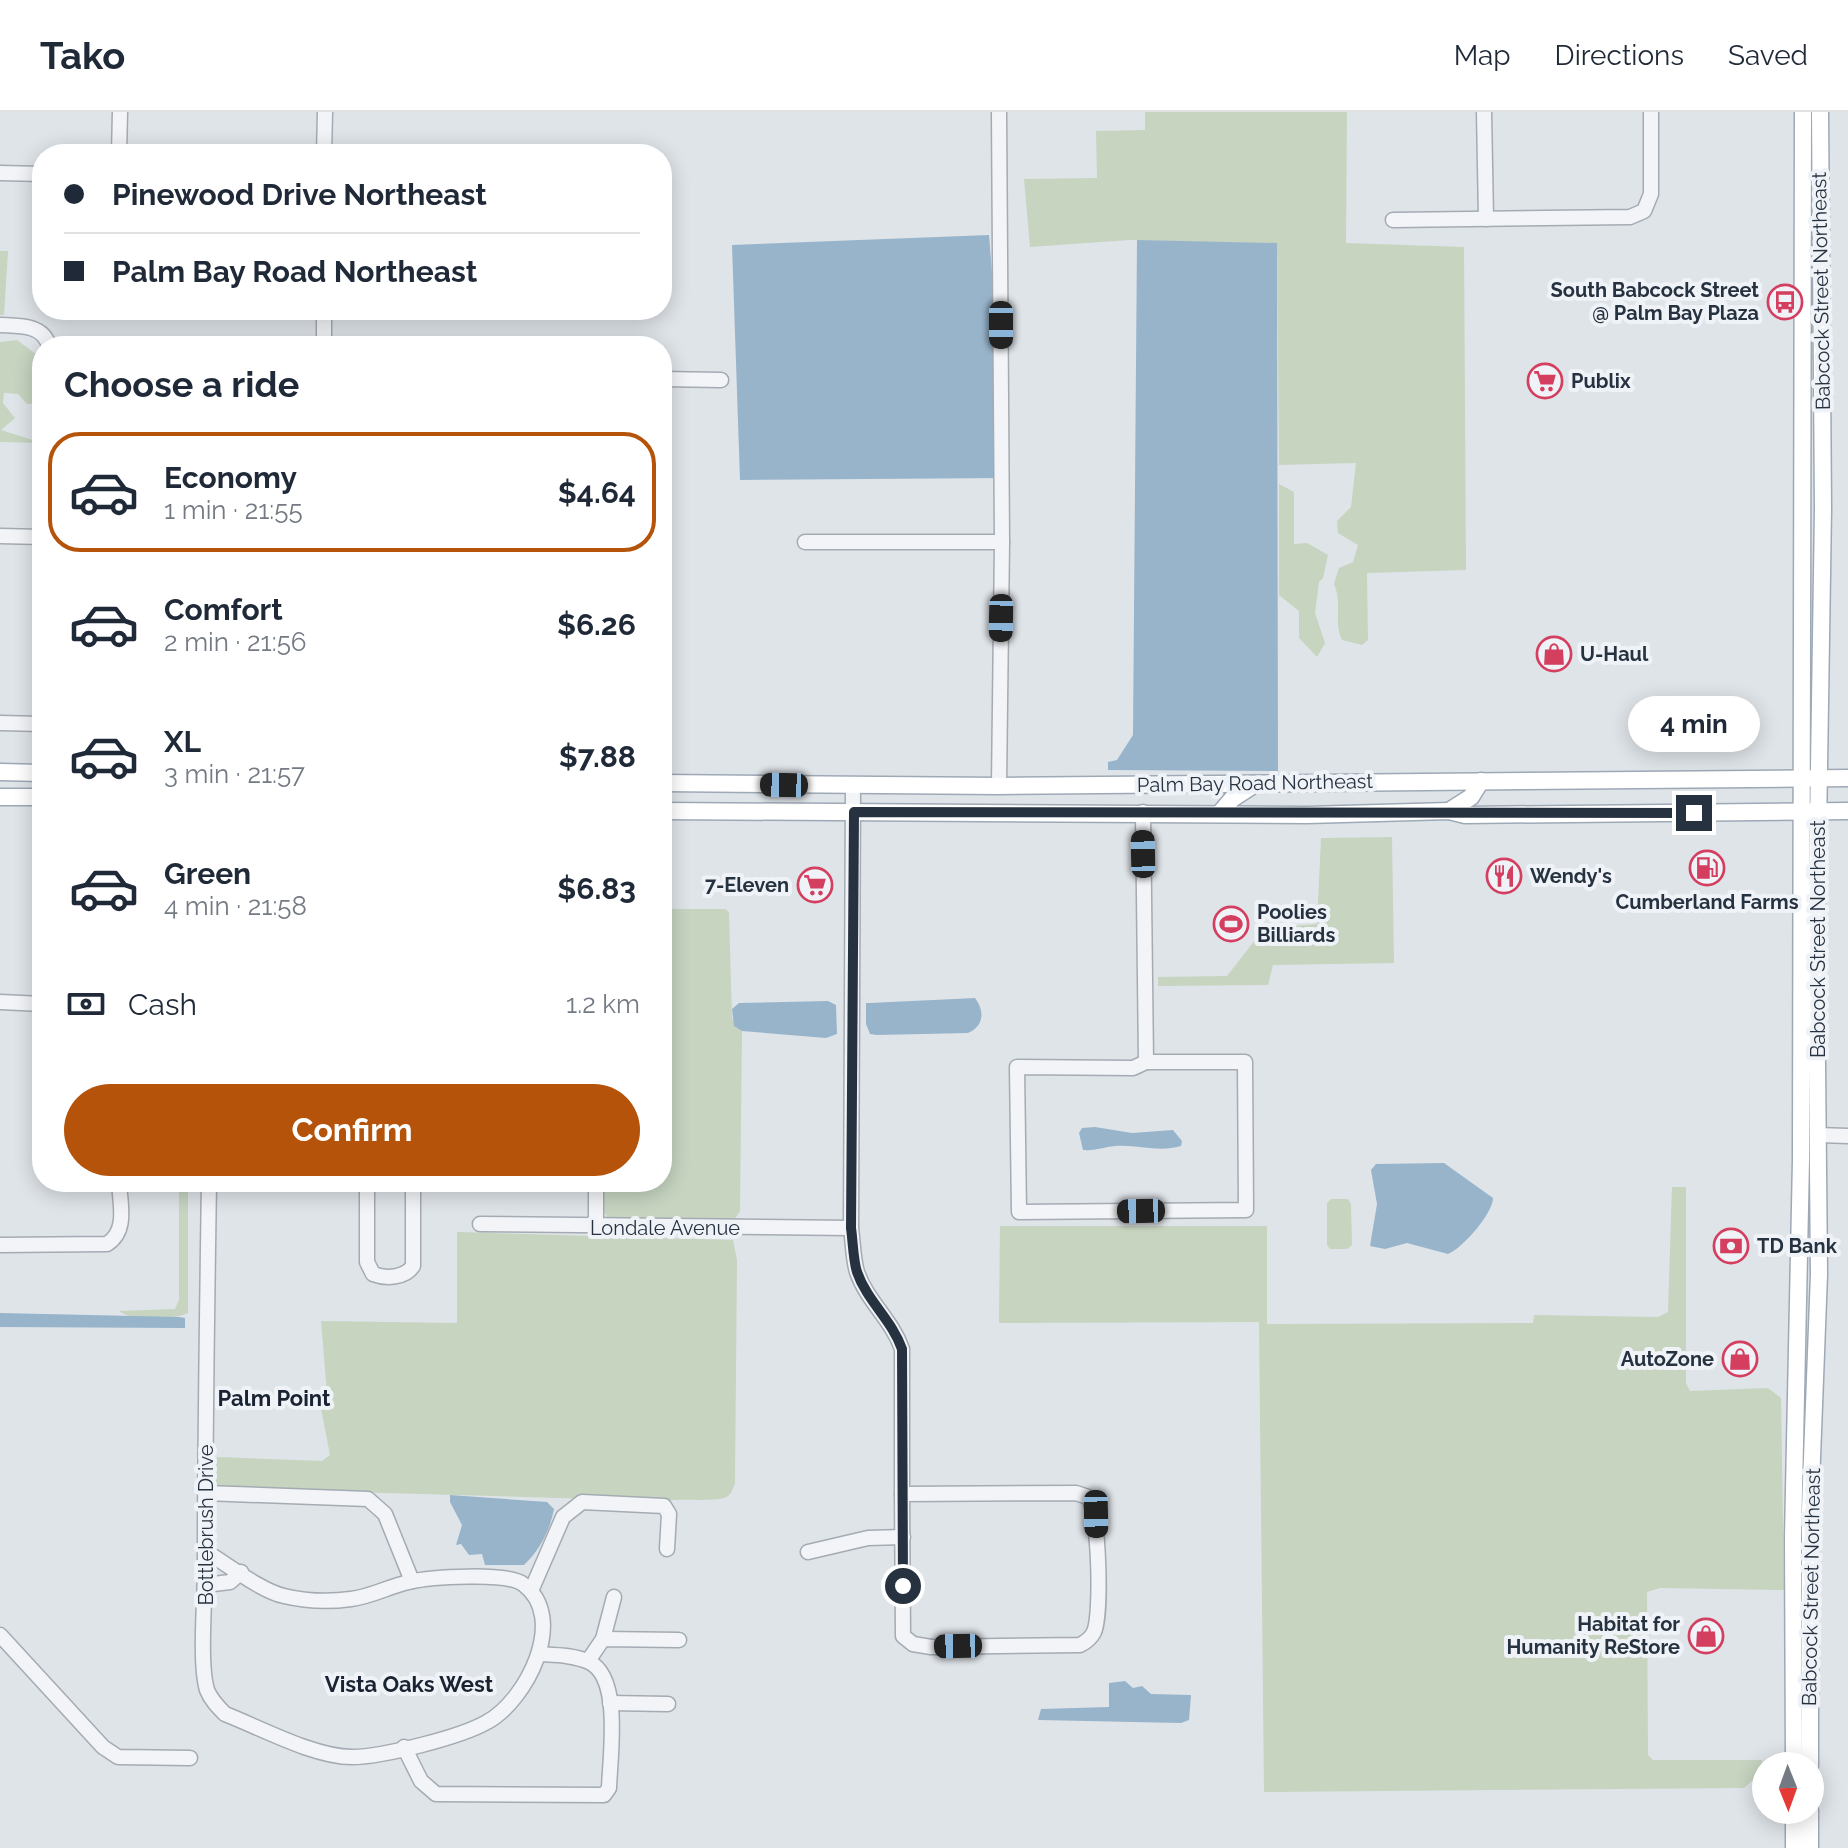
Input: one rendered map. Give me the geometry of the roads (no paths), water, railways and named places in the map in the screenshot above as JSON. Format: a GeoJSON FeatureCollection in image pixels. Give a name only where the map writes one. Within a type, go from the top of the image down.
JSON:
{"type":"FeatureCollection","features":[{"type":"Feature","properties":{"kind":"main road","name":"Babcock Street Northeast"},"geometry":{"type":"LineString","coordinates":[[1803,112],[1802,421],[1809,778],[1819,812],[1819,1314],[1810,1483],[1810,1752]]}},
{"type":"Feature","properties":{"kind":"main road","name":"Babcock Street Northeast"},"geometry":{"type":"LineString","coordinates":[[1794,1752],[1793,1537],[1800,1309],[1801,812],[1809,778],[1823,509],[1820,112]]}},
{"type":"Feature","properties":{"kind":"main road"},"geometry":{"type":"LineString","coordinates":[[1802,215],[1807,247],[1820,258]]}},
{"type":"Feature","properties":{"kind":"main road"},"geometry":{"type":"LineString","coordinates":[[1802,267],[1811,279],[1812,314],[1821,330]]}},
{"type":"Feature","properties":{"kind":"main road"},"geometry":{"type":"LineString","coordinates":[[1802,421],[1808,445],[1809,482],[1814,498],[1823,509]]}},
{"type":"Feature","properties":{"kind":"main road"},"geometry":{"type":"LineString","coordinates":[[0,772],[32,773]]}},
{"type":"Feature","properties":{"kind":"main road","name":"Palm Bay Road Northeast"},"geometry":{"type":"LineString","coordinates":[[672,783],[1047,786],[1848,778]]}},
{"type":"Feature","properties":{"kind":"main road"},"geometry":{"type":"LineString","coordinates":[[1449,811],[1471,797],[1481,781]]}},
{"type":"Feature","properties":{"kind":"main road"},"geometry":{"type":"LineString","coordinates":[[1220,813],[1232,799],[1257,784]]}},
{"type":"Feature","properties":{"kind":"main road"},"geometry":{"type":"LineString","coordinates":[[1018,812],[1047,786]]}},
{"type":"Feature","properties":{"kind":"main road"},"geometry":{"type":"LineString","coordinates":[[0,797],[32,794]]}},
{"type":"Feature","properties":{"kind":"main road","name":"Palm Bay Road Northeast"},"geometry":{"type":"LineString","coordinates":[[672,811],[1449,811],[1465,815],[1848,811]]}},
{"type":"Feature","properties":{"kind":"main road"},"geometry":{"type":"LineString","coordinates":[[1800,1276],[1819,1314]]}},
{"type":"Feature","properties":{"kind":"main road"},"geometry":{"type":"LineString","coordinates":[[1800,1309],[1818,1343]]}},
{"type":"Feature","properties":{"kind":"main road"},"geometry":{"type":"LineString","coordinates":[[1794,1824],[1794,1848]]}},
{"type":"Feature","properties":{"kind":"main road"},"geometry":{"type":"LineString","coordinates":[[1810,1824],[1810,1848]]}},
{"type":"Feature","properties":{"kind":"street"},"geometry":{"type":"LineString","coordinates":[[119,144],[120,112]]}},
{"type":"Feature","properties":{"kind":"street"},"geometry":{"type":"LineString","coordinates":[[324,144],[325,112]]}},
{"type":"Feature","properties":{"kind":"street"},"geometry":{"type":"LineString","coordinates":[[999,112],[1002,542],[999,786]]}},
{"type":"Feature","properties":{"kind":"street"},"geometry":{"type":"LineString","coordinates":[[1484,112],[1486,219]]}},
{"type":"Feature","properties":{"kind":"street"},"geometry":{"type":"LineString","coordinates":[[1393,220],[1630,217],[1644,211],[1651,194],[1651,112]]}},
{"type":"Feature","properties":{"kind":"street"},"geometry":{"type":"LineString","coordinates":[[0,173],[32,174]]}},
{"type":"Feature","properties":{"kind":"street"},"geometry":{"type":"LineString","coordinates":[[0,325],[32,327],[44,336]]}},
{"type":"Feature","properties":{"kind":"street"},"geometry":{"type":"LineString","coordinates":[[672,379],[721,380]]}},
{"type":"Feature","properties":{"kind":"street"},"geometry":{"type":"LineString","coordinates":[[0,536],[32,537]]}},
{"type":"Feature","properties":{"kind":"street"},"geometry":{"type":"LineString","coordinates":[[805,542],[1002,542]]}},
{"type":"Feature","properties":{"kind":"street"},"geometry":{"type":"LineString","coordinates":[[0,723],[32,724]]}},
{"type":"Feature","properties":{"kind":"street"},"geometry":{"type":"LineString","coordinates":[[853,785],[851,1228],[857,1272],[870,1297],[894,1327],[902,1349],[902,1494],[903,1636],[913,1644],[931,1647],[1080,1645],[1094,1631],[1096,1514],[1088,1497],[1076,1493],[902,1494]]}},
{"type":"Feature","properties":{"kind":"street"},"geometry":{"type":"LineString","coordinates":[[1143,812],[1146,1062]]}},
{"type":"Feature","properties":{"kind":"street"},"geometry":{"type":"LineString","coordinates":[[0,1002],[32,1004]]}},
{"type":"Feature","properties":{"kind":"street"},"geometry":{"type":"LineString","coordinates":[[1146,1062],[1245,1062],[1246,1210],[1019,1212],[1017,1067],[1133,1068],[1146,1062]]}},
{"type":"Feature","properties":{"kind":"street"},"geometry":{"type":"LineString","coordinates":[[1818,1135],[1848,1136]]}},
{"type":"Feature","properties":{"kind":"street"},"geometry":{"type":"LineString","coordinates":[[0,1245],[107,1244],[117,1238],[121,1229],[119,1192]]}},
{"type":"Feature","properties":{"kind":"street","name":"Bottlebrush Drive"},"geometry":{"type":"LineString","coordinates":[[209,1192],[206,1688],[225,1714],[349,1757],[459,1734],[498,1715],[539,1654]]}},
{"type":"Feature","properties":{"kind":"street"},"geometry":{"type":"LineString","coordinates":[[367,1192],[367,1262],[373,1274],[379,1276],[400,1276],[413,1266],[413,1192]]}},
{"type":"Feature","properties":{"kind":"street"},"geometry":{"type":"LineString","coordinates":[[596,1192],[596,1228]]}},
{"type":"Feature","properties":{"kind":"street","name":"Londale Avenue"},"geometry":{"type":"LineString","coordinates":[[480,1224],[596,1228],[851,1228]]}},
{"type":"Feature","properties":{"kind":"street"},"geometry":{"type":"LineString","coordinates":[[205,1493],[368,1499],[385,1514],[412,1581]]}},
{"type":"Feature","properties":{"kind":"street"},"geometry":{"type":"LineString","coordinates":[[531,1591],[563,1517],[582,1502],[664,1506],[669,1514],[667,1549]]}},
{"type":"Feature","properties":{"kind":"street"},"geometry":{"type":"LineString","coordinates":[[808,1552],[868,1538],[903,1537]]}},
{"type":"Feature","properties":{"kind":"street"},"geometry":{"type":"LineString","coordinates":[[205,1551],[278,1594],[320,1600],[353,1599],[412,1581],[514,1579],[531,1591],[542,1611],[544,1623],[539,1654],[588,1661],[604,1675],[610,1703],[609,1788],[600,1796],[436,1794],[421,1781],[404,1747]]}},
{"type":"Feature","properties":{"kind":"street"},"geometry":{"type":"LineString","coordinates":[[205,1585],[230,1582],[241,1572]]}},
{"type":"Feature","properties":{"kind":"street"},"geometry":{"type":"LineString","coordinates":[[588,1661],[603,1639],[614,1597]]}},
{"type":"Feature","properties":{"kind":"street"},"geometry":{"type":"LineString","coordinates":[[0,1635],[103,1747],[118,1757],[190,1758]]}},
{"type":"Feature","properties":{"kind":"street"},"geometry":{"type":"LineString","coordinates":[[603,1639],[679,1640]]}},
{"type":"Feature","properties":{"kind":"street"},"geometry":{"type":"LineString","coordinates":[[610,1703],[668,1704]]}},
{"type":"Feature","properties":{"kind":"water"},"geometry":{"type":"Polygon","coordinates":[[[989,235],[1008,478],[740,480],[732,245],[989,235]]]}},
{"type":"Feature","properties":{"kind":"water"},"geometry":{"type":"Polygon","coordinates":[[[1137,240],[1277,243],[1278,771],[1108,770],[1108,762],[1117,760],[1133,735],[1137,240]]]}},
{"type":"Feature","properties":{"kind":"water"},"geometry":{"type":"Polygon","coordinates":[[[975,998],[981,1018],[968,1033],[877,1035],[870,1034],[866,1024],[866,1003],[975,998]]]}},
{"type":"Feature","properties":{"kind":"water"},"geometry":{"type":"Polygon","coordinates":[[[828,1001],[836,1005],[837,1034],[826,1038],[742,1031],[734,1026],[732,1009],[739,1003],[828,1001]]]}},
{"type":"Feature","properties":{"kind":"water"},"geometry":{"type":"Polygon","coordinates":[[[1082,1128],[1132,1133],[1173,1130],[1182,1141],[1181,1146],[1173,1148],[1111,1146],[1083,1150],[1079,1133],[1082,1128]]]}},
{"type":"Feature","properties":{"kind":"water"},"geometry":{"type":"Polygon","coordinates":[[[1444,1163],[1493,1198],[1483,1221],[1469,1238],[1448,1254],[1407,1243],[1385,1249],[1370,1246],[1377,1204],[1371,1170],[1376,1164],[1444,1163]]]}},
{"type":"Feature","properties":{"kind":"water"},"geometry":{"type":"Polygon","coordinates":[[[0,1313],[179,1317],[185,1318],[185,1328],[0,1327],[0,1313]]]}},
{"type":"Feature","properties":{"kind":"water"},"geometry":{"type":"Polygon","coordinates":[[[450,1495],[547,1502],[554,1509],[544,1539],[524,1565],[485,1565],[482,1554],[469,1555],[461,1544],[456,1545],[462,1525],[450,1502],[450,1495]]]}},
{"type":"Feature","properties":{"kind":"water"},"geometry":{"type":"Polygon","coordinates":[[[1125,1681],[1133,1688],[1142,1686],[1151,1694],[1191,1695],[1189,1720],[1181,1723],[1038,1720],[1041,1709],[1109,1707],[1109,1683],[1125,1681]]]}},
{"type":"Feature","properties":{"kind":"place","name":"South Babcock Street @ Palm Bay Plaza"},"geometry":{"type":"Point","coordinates":[1785,302]}},
{"type":"Feature","properties":{"kind":"place","name":"Publix"},"geometry":{"type":"Point","coordinates":[1545,381]}},
{"type":"Feature","properties":{"kind":"place","name":"U-Haul"},"geometry":{"type":"Point","coordinates":[1554,654]}},
{"type":"Feature","properties":{"kind":"place","name":"Cumberland Farms"},"geometry":{"type":"Point","coordinates":[1707,868]}},
{"type":"Feature","properties":{"kind":"place","name":"Wendy's"},"geometry":{"type":"Point","coordinates":[1504,876]}},
{"type":"Feature","properties":{"kind":"place","name":"7-Eleven"},"geometry":{"type":"Point","coordinates":[815,885]}},
{"type":"Feature","properties":{"kind":"place","name":"Poolies Billiards"},"geometry":{"type":"Point","coordinates":[1231,924]}},
{"type":"Feature","properties":{"kind":"place","name":"TD Bank"},"geometry":{"type":"Point","coordinates":[1731,1246]}},
{"type":"Feature","properties":{"kind":"place","name":"AutoZone"},"geometry":{"type":"Point","coordinates":[1740,1359]}},
{"type":"Feature","properties":{"kind":"place","name":"Habitat for Humanity ReStore"},"geometry":{"type":"Point","coordinates":[1706,1636]}},
{"type":"Feature","properties":{"kind":"district","name":"Palm Point"},"geometry":{"type":"Point","coordinates":[274,1398]}},
{"type":"Feature","properties":{"kind":"district","name":"Vista Oaks West"},"geometry":{"type":"Point","coordinates":[409,1684]}}]}
